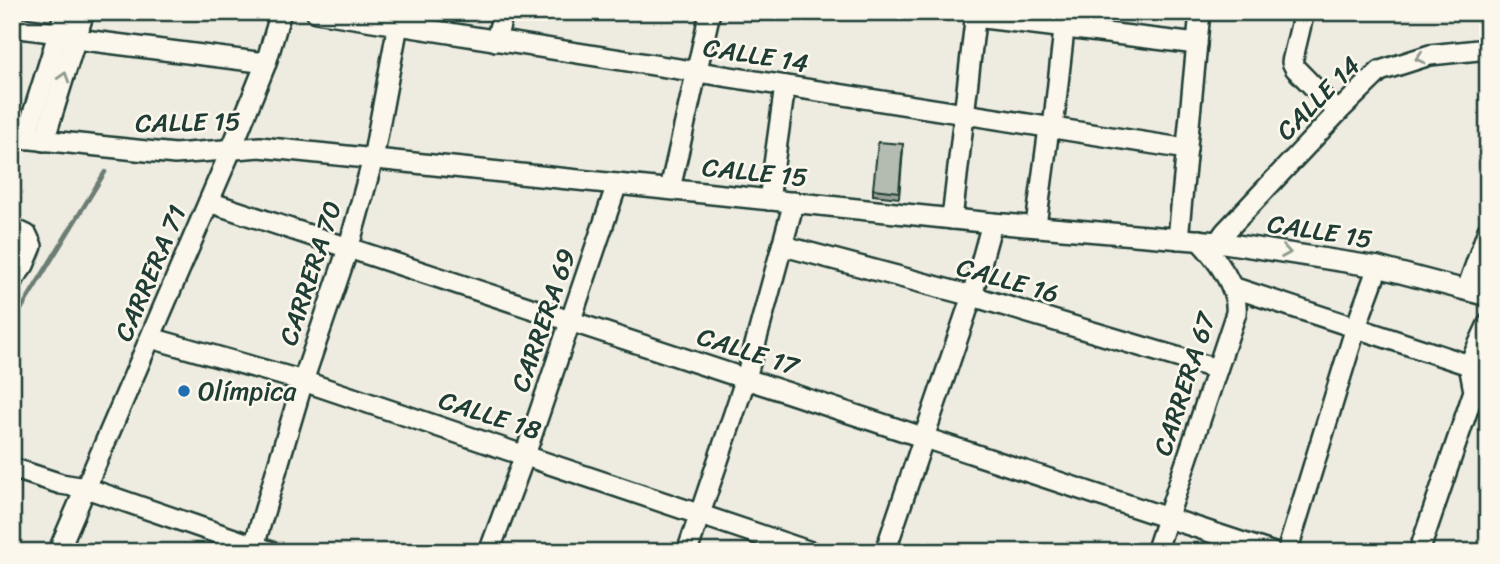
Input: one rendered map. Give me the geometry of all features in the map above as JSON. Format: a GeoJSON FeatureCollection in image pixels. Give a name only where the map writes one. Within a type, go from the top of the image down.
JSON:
{"type":"FeatureCollection","features":[{"type":"Feature","properties":{"kind":"street"},"geometry":{"type":"LineString","coordinates":[[65,12],[67,36]]}},
{"type":"Feature","properties":{"kind":"street"},"geometry":{"type":"LineString","coordinates":[[27,139],[67,36],[84,12]]}},
{"type":"Feature","properties":{"kind":"street","name":"CARRERA 71"},"geometry":{"type":"LineString","coordinates":[[58,552],[231,150],[266,63],[282,12]]}},
{"type":"Feature","properties":{"kind":"street","name":"CALLE 14"},"geometry":{"type":"LineString","coordinates":[[316,12],[399,19],[496,41],[1187,149]]}},
{"type":"Feature","properties":{"kind":"street"},"geometry":{"type":"LineString","coordinates":[[496,41],[503,12]]}},
{"type":"Feature","properties":{"kind":"street"},"geometry":{"type":"LineString","coordinates":[[670,190],[710,12]]}},
{"type":"Feature","properties":{"kind":"street"},"geometry":{"type":"LineString","coordinates":[[1178,239],[1200,12]]}},
{"type":"Feature","properties":{"kind":"street"},"geometry":{"type":"LineString","coordinates":[[1304,12],[1292,62],[1338,112]]}},
{"type":"Feature","properties":{"kind":"street"},"geometry":{"type":"LineString","coordinates":[[952,219],[975,14],[1065,20],[1197,44]]}},
{"type":"Feature","properties":{"kind":"street","name":"CARRERA 70"},"geometry":{"type":"LineString","coordinates":[[263,549],[303,381],[349,246],[373,159],[399,19]]}},
{"type":"Feature","properties":{"kind":"street"},"geometry":{"type":"LineString","coordinates":[[1036,225],[1065,20]]}},
{"type":"Feature","properties":{"kind":"street"},"geometry":{"type":"LineString","coordinates":[[12,27],[266,63]]}},
{"type":"Feature","properties":{"kind":"street","name":"CALLE 14"},"geometry":{"type":"LineString","coordinates":[[1209,241],[1225,232],[1380,71],[1430,55],[1488,47]]}},
{"type":"Feature","properties":{"kind":"street"},"geometry":{"type":"LineString","coordinates":[[769,200],[785,86]]}},
{"type":"Feature","properties":{"kind":"street","name":"CALLE 15"},"geometry":{"type":"LineString","coordinates":[[27,139],[175,154],[260,147],[992,223],[1209,241],[1378,267],[1488,296]]}},
{"type":"Feature","properties":{"kind":"street","name":"CARRERA 69"},"geometry":{"type":"LineString","coordinates":[[489,552],[525,455],[617,184]]}},
{"type":"Feature","properties":{"kind":"street","name":"CALLE 17"},"geometry":{"type":"LineString","coordinates":[[209,202],[1271,552]]}},
{"type":"Feature","properties":{"kind":"street"},"geometry":{"type":"LineString","coordinates":[[687,552],[746,378],[794,202]]}},
{"type":"Feature","properties":{"kind":"street"},"geometry":{"type":"LineString","coordinates":[[885,552],[972,296],[992,223]]}},
{"type":"Feature","properties":{"kind":"street"},"geometry":{"type":"LineString","coordinates":[[12,228],[27,235],[32,246],[24,265],[12,281]]}},
{"type":"Feature","properties":{"kind":"street"},"geometry":{"type":"LineString","coordinates":[[1467,289],[1488,230]]}},
{"type":"Feature","properties":{"kind":"street","name":"CARRERA 67"},"geometry":{"type":"LineString","coordinates":[[1156,552],[1237,313],[1238,299],[1209,241]]}},
{"type":"Feature","properties":{"kind":"street","name":"CALLE 16"},"geometry":{"type":"LineString","coordinates":[[784,246],[972,296],[1217,369]]}},
{"type":"Feature","properties":{"kind":"street"},"geometry":{"type":"LineString","coordinates":[[1287,552],[1356,327],[1378,267]]}},
{"type":"Feature","properties":{"kind":"street"},"geometry":{"type":"LineString","coordinates":[[1232,287],[1469,365]]}},
{"type":"Feature","properties":{"kind":"street"},"geometry":{"type":"LineString","coordinates":[[1419,552],[1474,391],[1469,365],[1488,324]]}},
{"type":"Feature","properties":{"kind":"street","name":"CALLE 18"},"geometry":{"type":"LineString","coordinates":[[151,338],[303,381],[811,552]]}},
{"type":"Feature","properties":{"kind":"street"},"geometry":{"type":"LineString","coordinates":[[12,468],[61,484],[86,488],[263,549]]}},
{"type":"Feature","properties":{"kind":"building"},"geometry":{"type":"Polygon","coordinates":[[[878,142],[903,144],[899,192],[873,189],[878,142]]]}},
{"type":"Feature","properties":{"kind":"waterway"},"geometry":{"type":"LineString","coordinates":[[12,324],[105,172]]}},
{"type":"Feature","properties":{"kind":"place","name":"Olímpica"},"geometry":{"type":"Point","coordinates":[184,391]}}]}
